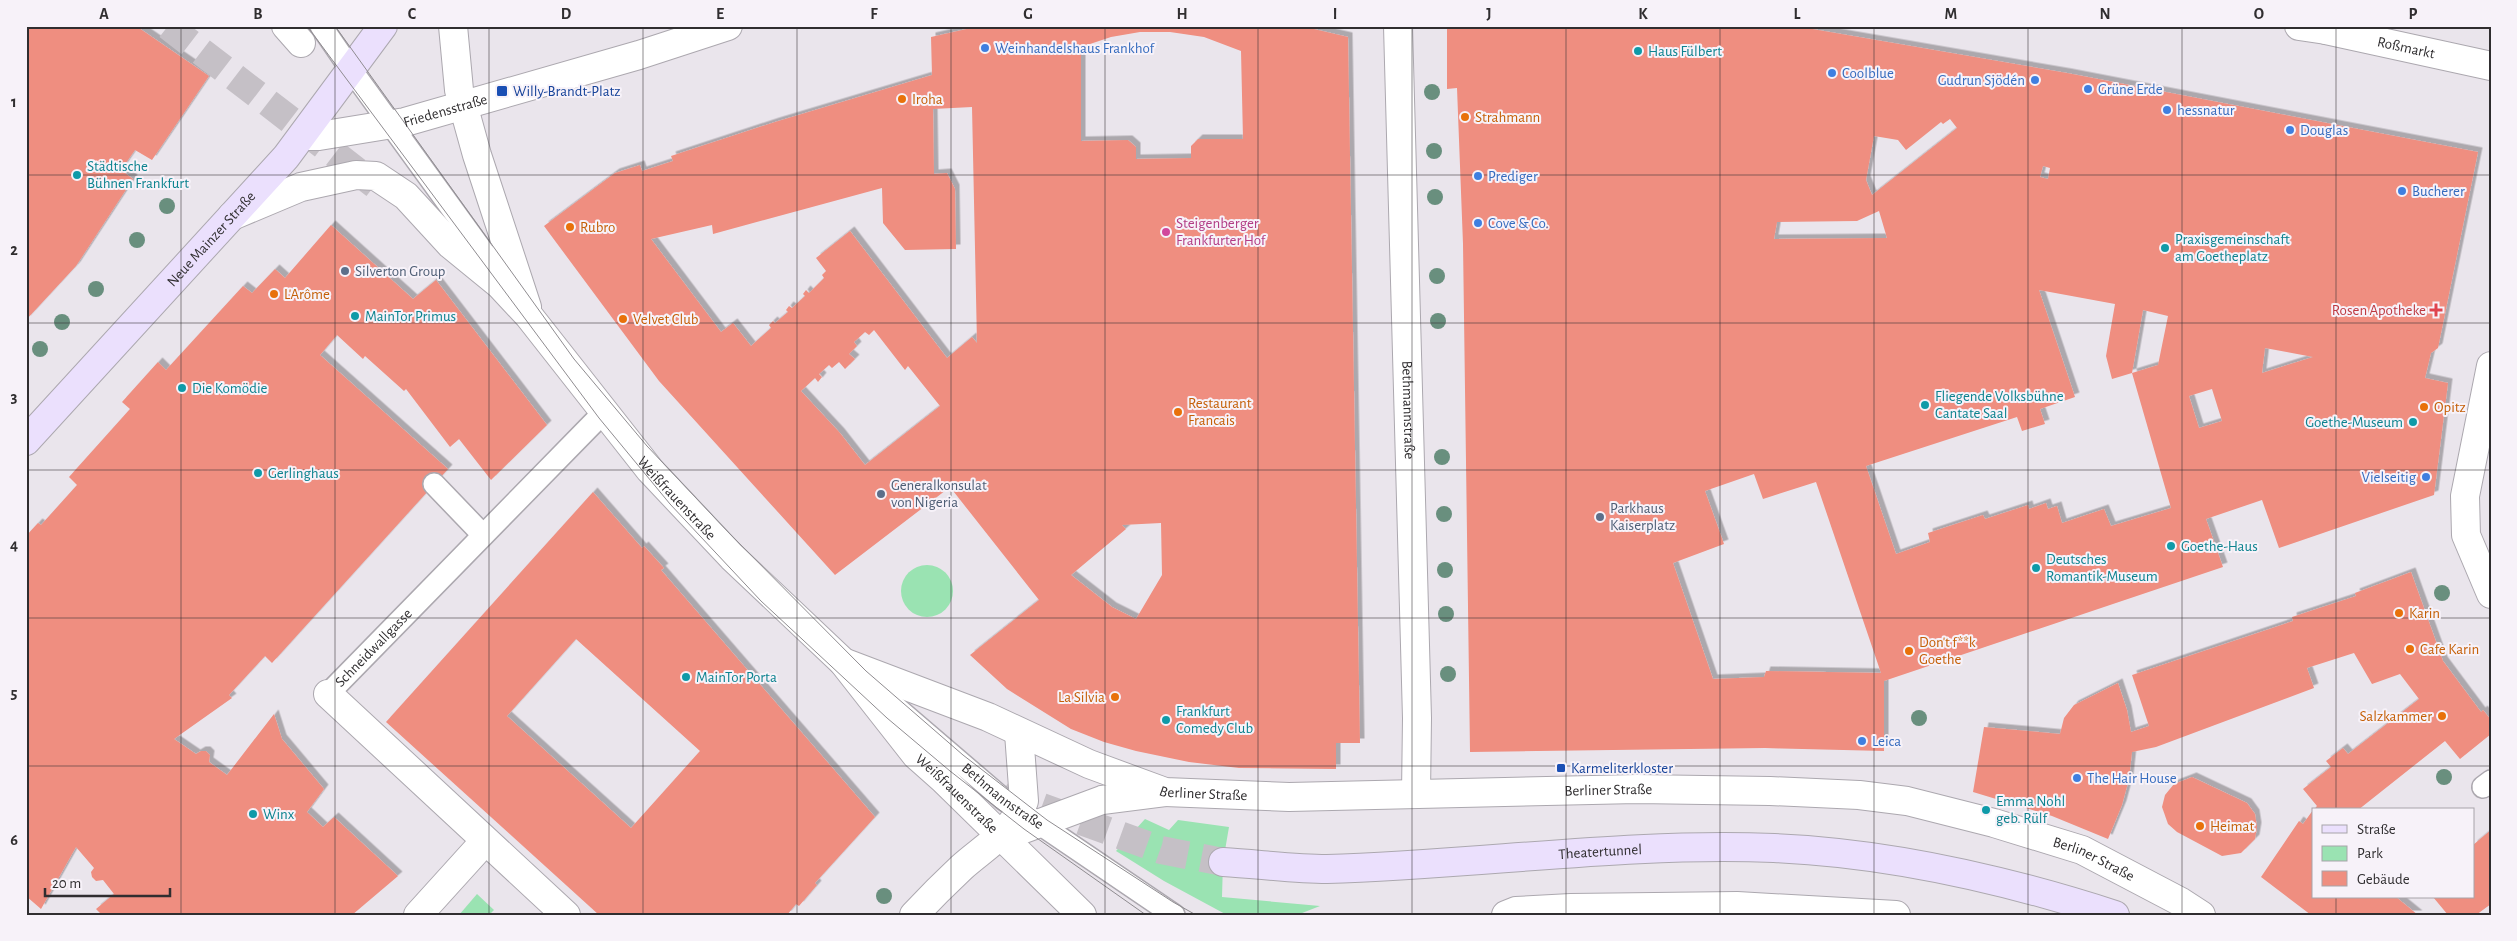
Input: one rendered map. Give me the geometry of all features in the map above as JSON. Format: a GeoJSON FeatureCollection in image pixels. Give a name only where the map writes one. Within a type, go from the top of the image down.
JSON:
{"type":"FeatureCollection","features":[{"type":"Feature","properties":{"kind":"main road","name":"Neue Mainzer Straße"},"geometry":{"type":"LineString","coordinates":[[26,441],[303,136],[383,26]]}},
{"type":"Feature","properties":{"kind":"main road","name":"Theatertunnel"},"geometry":{"type":"LineString","coordinates":[[1224,862],[1325,869],[1659,848],[1773,848],[1837,852],[1902,861],[2033,889],[2115,915]]}},
{"type":"Feature","properties":{"kind":"main road","name":"Theatertunnel"},"geometry":{"type":"LineString","coordinates":[[1975,877],[2063,915]]}},
{"type":"Feature","properties":{"kind":"street","name":"Weißfrauenstraße"},"geometry":{"type":"LineString","coordinates":[[453,26],[457,78],[477,155],[530,316]]}},
{"type":"Feature","properties":{"kind":"street","name":"Friedensstraße"},"geometry":{"type":"LineString","coordinates":[[303,136],[319,136],[391,124],[464,106],[728,26]]}},
{"type":"Feature","properties":{"kind":"street","name":"Bethmannstraße"},"geometry":{"type":"LineString","coordinates":[[1398,26],[1417,728],[1416,794]]}},
{"type":"Feature","properties":{"kind":"street","name":"Roßmarkt"},"geometry":{"type":"LineString","coordinates":[[2299,26],[2326,28],[2491,66]]}},
{"type":"Feature","properties":{"kind":"street","name":"Weißfrauenstraße"},"geometry":{"type":"LineString","coordinates":[[232,216],[301,188],[327,180],[356,175],[376,176],[406,196],[451,245],[500,285],[530,316],[650,470],[732,557],[843,662],[916,755],[1082,915]]}},
{"type":"Feature","properties":{"kind":"street"},"geometry":{"type":"LineString","coordinates":[[2491,366],[2465,496],[2478,536],[2491,594]]}},
{"type":"Feature","properties":{"kind":"street","name":"Weißfrauenstraße"},"geometry":{"type":"LineString","coordinates":[[843,662],[988,717],[1089,764],[1165,792]]}},
{"type":"Feature","properties":{"kind":"street","name":"Schneidwallgasse"},"geometry":{"type":"LineString","coordinates":[[328,694],[566,915]]}},
{"type":"Feature","properties":{"kind":"street"},"geometry":{"type":"LineString","coordinates":[[1019,733],[1024,801],[1029,818]]}},
{"type":"Feature","properties":{"kind":"street","name":"Berliner Straße"},"geometry":{"type":"LineString","coordinates":[[1000,835],[1029,818],[1102,800],[1165,792],[1289,797],[1558,789],[1666,789],[1780,791],[1859,795],[1906,801],[1994,823],[2082,850],[2181,902],[2201,915]]}},
{"type":"Feature","properties":{"kind":"street"},"geometry":{"type":"LineString","coordinates":[[914,915],[962,867],[1000,835]]}},
{"type":"Feature","properties":{"kind":"street"},"geometry":{"type":"LineString","coordinates":[[418,915],[485,841]]}},
{"type":"Feature","properties":{"kind":"street"},"geometry":{"type":"LineString","coordinates":[[1506,915],[1516,911],[1571,908],[1737,906],[1896,915]]}},
{"type":"Feature","properties":{"kind":"lane"},"geometry":{"type":"LineString","coordinates":[[308,32],[352,71],[530,316]]}},
{"type":"Feature","properties":{"kind":"lane","name":"Schneidwallgasse"},"geometry":{"type":"LineString","coordinates":[[328,694],[604,412]]}},
{"type":"Feature","properties":{"kind":"lane"},"geometry":{"type":"LineString","coordinates":[[434,484],[483,535]]}},
{"type":"Feature","properties":{"kind":"lane","name":"Bethmannstraße"},"geometry":{"type":"LineString","coordinates":[[843,662],[958,761],[1029,818],[1174,915]]}},
{"type":"Feature","properties":{"kind":"green space"},"geometry":{"type":"Polygon","coordinates":[[[927,565],[937,567],[945,573],[951,581],[953,591],[951,601],[945,609],[937,615],[927,617],[917,615],[909,609],[903,601],[901,591],[903,581],[909,573],[917,567],[927,565]]]}},
{"type":"Feature","properties":{"kind":"green space"},"geometry":{"type":"Polygon","coordinates":[[[1145,819],[1169,830],[1178,820],[1229,827],[1223,862],[1222,897],[1320,906],[1297,915],[1227,915],[1164,881],[1116,851],[1145,819]]]}},
{"type":"Feature","properties":{"kind":"green space"},"geometry":{"type":"Polygon","coordinates":[[[477,894],[494,910],[489,915],[459,915],[477,894]]]}},
{"type":"Feature","properties":{"kind":"building","name":"Städtische Bühnen Frankfurt"},"geometry":{"type":"Polygon","coordinates":[[[26,26],[136,26],[209,76],[152,160],[135,150],[121,170],[133,179],[76,266],[26,320],[26,26]]]}},
{"type":"Feature","properties":{"kind":"building"},"geometry":{"type":"Polygon","coordinates":[[[980,26],[1301,26],[1348,37],[1360,743],[1336,743],[1336,769],[1239,768],[1189,762],[1136,751],[1104,742],[1071,729],[1007,689],[970,655],[1039,600],[950,487],[835,575],[659,381],[544,226],[615,173],[640,165],[642,171],[673,161],[671,156],[775,122],[932,75],[931,37],[980,26]],[[1140,32],[1111,37],[1081,47],[1081,141],[1128,140],[1136,147],[1136,159],[1191,158],[1191,146],[1198,139],[1243,139],[1241,51],[1204,37],[1170,32],[1140,32]],[[972,107],[933,109],[934,174],[947,173],[955,189],[956,249],[905,250],[883,223],[882,188],[713,234],[712,225],[651,239],[721,332],[733,323],[751,346],[771,328],[769,325],[773,321],[775,323],[788,312],[786,310],[789,306],[792,308],[805,296],[803,294],[806,290],[809,293],[824,278],[822,275],[826,271],[816,258],[850,231],[947,358],[972,337],[977,343],[972,107]],[[874,330],[869,335],[865,332],[854,342],[857,346],[849,354],[855,359],[845,369],[839,362],[832,368],[829,365],[819,374],[822,377],[818,382],[815,378],[801,391],[840,433],[865,465],[940,406],[908,366],[905,370],[874,330]],[[1161,523],[1122,525],[1126,529],[1071,575],[1112,607],[1136,619],[1162,575],[1161,523]]]}},
{"type":"Feature","properties":{"kind":"building"},"geometry":{"type":"Polygon","coordinates":[[[1447,26],[1795,26],[2067,73],[2478,152],[2438,348],[2431,353],[2425,378],[2448,383],[2434,495],[2279,548],[2262,500],[2206,519],[2223,567],[1884,681],[1884,751],[1765,748],[1470,752],[1463,244],[1457,88],[1447,89],[1447,26]],[[1950,119],[1943,124],[1941,122],[1906,150],[1898,140],[1874,136],[1866,180],[1872,195],[1957,128],[1950,119]],[[2043,166],[2040,177],[2048,179],[2050,168],[2043,166]],[[1879,211],[1857,221],[1777,222],[1774,239],[1887,238],[1879,211]],[[2039,290],[2075,397],[2040,409],[2045,424],[2022,431],[2017,417],[1866,466],[1896,554],[1930,542],[1928,533],[1983,515],[1985,519],[2028,505],[2029,509],[2046,503],[2048,509],[2057,506],[2062,523],[2104,509],[2111,526],[2171,508],[2132,373],[2112,379],[2106,356],[2115,304],[2039,290]],[[2143,310],[2132,373],[2158,365],[2168,316],[2143,310]],[[2265,348],[2262,373],[2313,357],[2265,348]],[[2212,389],[2189,396],[2199,428],[2222,421],[2212,389]],[[1754,474],[1705,491],[1724,544],[1673,563],[1713,679],[1764,677],[1766,671],[1881,673],[1816,482],[1763,499],[1754,474]]]}},
{"type":"Feature","properties":{"kind":"building"},"geometry":{"type":"Polygon","coordinates":[[[331,225],[413,299],[436,280],[547,425],[491,480],[459,439],[450,447],[406,389],[404,391],[365,356],[363,359],[337,335],[320,355],[448,469],[272,663],[265,656],[229,695],[232,698],[174,739],[196,754],[206,751],[210,755],[209,762],[227,775],[274,714],[282,739],[324,789],[307,812],[323,827],[334,817],[398,876],[352,915],[102,915],[96,909],[114,894],[103,880],[96,881],[92,877],[91,872],[94,868],[76,847],[41,909],[26,896],[26,536],[38,523],[41,525],[77,485],[69,477],[130,409],[122,402],[158,362],[166,370],[243,286],[252,293],[275,269],[285,278],[331,225]]]}},
{"type":"Feature","properties":{"kind":"building","name":"MainTor Porta"},"geometry":{"type":"Polygon","coordinates":[[[593,492],[642,548],[644,546],[664,568],[661,570],[875,817],[815,883],[817,885],[799,906],[796,904],[787,915],[599,915],[386,722],[593,492]],[[576,639],[507,716],[631,828],[700,751],[576,639]]]}},
{"type":"Feature","properties":{"kind":"building"},"geometry":{"type":"Polygon","coordinates":[[[2411,572],[2443,661],[2481,712],[2483,710],[2491,720],[2491,734],[2460,759],[2445,741],[2361,808],[2316,808],[2317,806],[2303,789],[2331,767],[2326,761],[2343,748],[2348,754],[2419,699],[2400,674],[2372,684],[2354,653],[2307,668],[2314,688],[2156,747],[2132,752],[2129,779],[2122,805],[2108,839],[2052,816],[1973,792],[1984,727],[2060,734],[2064,718],[2074,705],[2118,683],[2127,710],[2131,732],[2149,726],[2132,675],[2293,621],[2292,617],[2356,596],[2355,593],[2411,572]]]}},
{"type":"Feature","properties":{"kind":"building"},"geometry":{"type":"Polygon","coordinates":[[[2192,777],[2247,803],[2255,814],[2257,827],[2255,839],[2241,853],[2222,856],[2177,832],[2168,824],[2162,807],[2165,795],[2174,784],[2192,777]]]}},
{"type":"Feature","properties":{"kind":"building"},"geometry":{"type":"Polygon","coordinates":[[[2312,811],[2312,898],[2397,898],[2418,915],[2311,915],[2261,877],[2299,821],[2303,824],[2312,811]]]}},
{"type":"Feature","properties":{"kind":"building"},"geometry":{"type":"Polygon","coordinates":[[[2491,830],[2491,904],[2476,915],[2448,915],[2434,898],[2474,898],[2474,844],[2491,830]]]}},
{"type":"Feature","properties":{"kind":"tunnel"},"geometry":{"type":"LineString","coordinates":[[168,26],[375,185]]}},
{"type":"Feature","properties":{"kind":"tunnel"},"geometry":{"type":"LineString","coordinates":[[1004,789],[1017,798],[1161,850],[1223,862]]}},
{"type":"Feature","properties":{"kind":"tram line"},"geometry":{"type":"LineString","coordinates":[[307,26],[599,418],[670,504],[761,601],[887,718],[950,771],[1024,829],[1146,915]]}},
{"type":"Feature","properties":{"kind":"tram line"},"geometry":{"type":"LineString","coordinates":[[335,26],[574,359],[647,446],[729,533],[866,671],[963,755],[1047,820],[1196,915]]}},
{"type":"Feature","properties":{"kind":"place","name":"Weinhandelshaus Frankhof"},"geometry":{"type":"Point","coordinates":[985,48]}},
{"type":"Feature","properties":{"kind":"place","name":"Haus Fülbert"},"geometry":{"type":"Point","coordinates":[1638,51]}},
{"type":"Feature","properties":{"kind":"place","name":"Coolblue"},"geometry":{"type":"Point","coordinates":[1832,73]}},
{"type":"Feature","properties":{"kind":"place","name":"Gudrun Sjödén"},"geometry":{"type":"Point","coordinates":[2035,80]}},
{"type":"Feature","properties":{"kind":"place","name":"Grüne Erde"},"geometry":{"type":"Point","coordinates":[2088,89]}},
{"type":"Feature","properties":{"kind":"place","name":"Willy-Brandt-Platz"},"geometry":{"type":"Point","coordinates":[502,91]}},
{"type":"Feature","properties":{"kind":"place","name":"Iroha"},"geometry":{"type":"Point","coordinates":[902,99]}},
{"type":"Feature","properties":{"kind":"place","name":"hessnatur"},"geometry":{"type":"Point","coordinates":[2167,110]}},
{"type":"Feature","properties":{"kind":"place","name":"Strahmann"},"geometry":{"type":"Point","coordinates":[1465,117]}},
{"type":"Feature","properties":{"kind":"place","name":"Douglas"},"geometry":{"type":"Point","coordinates":[2290,130]}},
{"type":"Feature","properties":{"kind":"place","name":"Städtische Bühnen Frankfurt"},"geometry":{"type":"Point","coordinates":[77,175]}},
{"type":"Feature","properties":{"kind":"place","name":"Prediger"},"geometry":{"type":"Point","coordinates":[1478,176]}},
{"type":"Feature","properties":{"kind":"place","name":"Bucherer"},"geometry":{"type":"Point","coordinates":[2402,191]}},
{"type":"Feature","properties":{"kind":"place","name":"Cove & Co."},"geometry":{"type":"Point","coordinates":[1478,223]}},
{"type":"Feature","properties":{"kind":"place","name":"Rubro"},"geometry":{"type":"Point","coordinates":[570,227]}},
{"type":"Feature","properties":{"kind":"place","name":"Steigenberger Frankfurter Hof"},"geometry":{"type":"Point","coordinates":[1166,232]}},
{"type":"Feature","properties":{"kind":"place","name":"Praxisgemeinschaft am Goetheplatz"},"geometry":{"type":"Point","coordinates":[2165,248]}},
{"type":"Feature","properties":{"kind":"place","name":"Silverton Group"},"geometry":{"type":"Point","coordinates":[345,271]}},
{"type":"Feature","properties":{"kind":"place","name":"L'Arôme"},"geometry":{"type":"Point","coordinates":[274,294]}},
{"type":"Feature","properties":{"kind":"place","name":"Rosen Apotheke"},"geometry":{"type":"Point","coordinates":[2436,310]}},
{"type":"Feature","properties":{"kind":"place","name":"MainTor Primus"},"geometry":{"type":"Point","coordinates":[355,316]}},
{"type":"Feature","properties":{"kind":"place","name":"Velvet Club"},"geometry":{"type":"Point","coordinates":[623,319]}},
{"type":"Feature","properties":{"kind":"place","name":"Die Komödie"},"geometry":{"type":"Point","coordinates":[182,388]}},
{"type":"Feature","properties":{"kind":"place","name":"Fliegende Volksbühne Cantate Saal"},"geometry":{"type":"Point","coordinates":[1925,405]}},
{"type":"Feature","properties":{"kind":"place","name":"Opitz"},"geometry":{"type":"Point","coordinates":[2424,407]}},
{"type":"Feature","properties":{"kind":"place","name":"Restaurant Francais"},"geometry":{"type":"Point","coordinates":[1178,412]}},
{"type":"Feature","properties":{"kind":"place","name":"Goethe-Museum"},"geometry":{"type":"Point","coordinates":[2413,422]}},
{"type":"Feature","properties":{"kind":"place","name":"Gerlinghaus"},"geometry":{"type":"Point","coordinates":[258,473]}},
{"type":"Feature","properties":{"kind":"place","name":"Vielseitig"},"geometry":{"type":"Point","coordinates":[2426,477]}},
{"type":"Feature","properties":{"kind":"place","name":"Generalkonsulat von Nigeria"},"geometry":{"type":"Point","coordinates":[881,494]}},
{"type":"Feature","properties":{"kind":"place","name":"Parkhaus Kaiserplatz"},"geometry":{"type":"Point","coordinates":[1600,517]}},
{"type":"Feature","properties":{"kind":"place","name":"Goethe-Haus"},"geometry":{"type":"Point","coordinates":[2171,546]}},
{"type":"Feature","properties":{"kind":"place","name":"Deutsches Romantik-Museum"},"geometry":{"type":"Point","coordinates":[2036,568]}},
{"type":"Feature","properties":{"kind":"place","name":"Karin"},"geometry":{"type":"Point","coordinates":[2399,613]}},
{"type":"Feature","properties":{"kind":"place","name":"Cafe Karin"},"geometry":{"type":"Point","coordinates":[2410,649]}},
{"type":"Feature","properties":{"kind":"place","name":"Don't f**k Goethe"},"geometry":{"type":"Point","coordinates":[1909,651]}},
{"type":"Feature","properties":{"kind":"place","name":"MainTor Porta"},"geometry":{"type":"Point","coordinates":[686,677]}},
{"type":"Feature","properties":{"kind":"place","name":"La Silvia"},"geometry":{"type":"Point","coordinates":[1115,697]}},
{"type":"Feature","properties":{"kind":"place","name":"Salzkammer"},"geometry":{"type":"Point","coordinates":[2442,716]}},
{"type":"Feature","properties":{"kind":"place","name":"Frankfurt Comedy Club"},"geometry":{"type":"Point","coordinates":[1166,720]}},
{"type":"Feature","properties":{"kind":"place","name":"Leica"},"geometry":{"type":"Point","coordinates":[1862,741]}},
{"type":"Feature","properties":{"kind":"place","name":"Karmeliterkloster"},"geometry":{"type":"Point","coordinates":[1561,768]}},
{"type":"Feature","properties":{"kind":"place","name":"The Hair House"},"geometry":{"type":"Point","coordinates":[2077,778]}},
{"type":"Feature","properties":{"kind":"place","name":"Emma Nohl geb. Rülf"},"geometry":{"type":"Point","coordinates":[1986,810]}},
{"type":"Feature","properties":{"kind":"place","name":"Winx"},"geometry":{"type":"Point","coordinates":[253,814]}},
{"type":"Feature","properties":{"kind":"place","name":"Heimat"},"geometry":{"type":"Point","coordinates":[2200,826]}}]}
